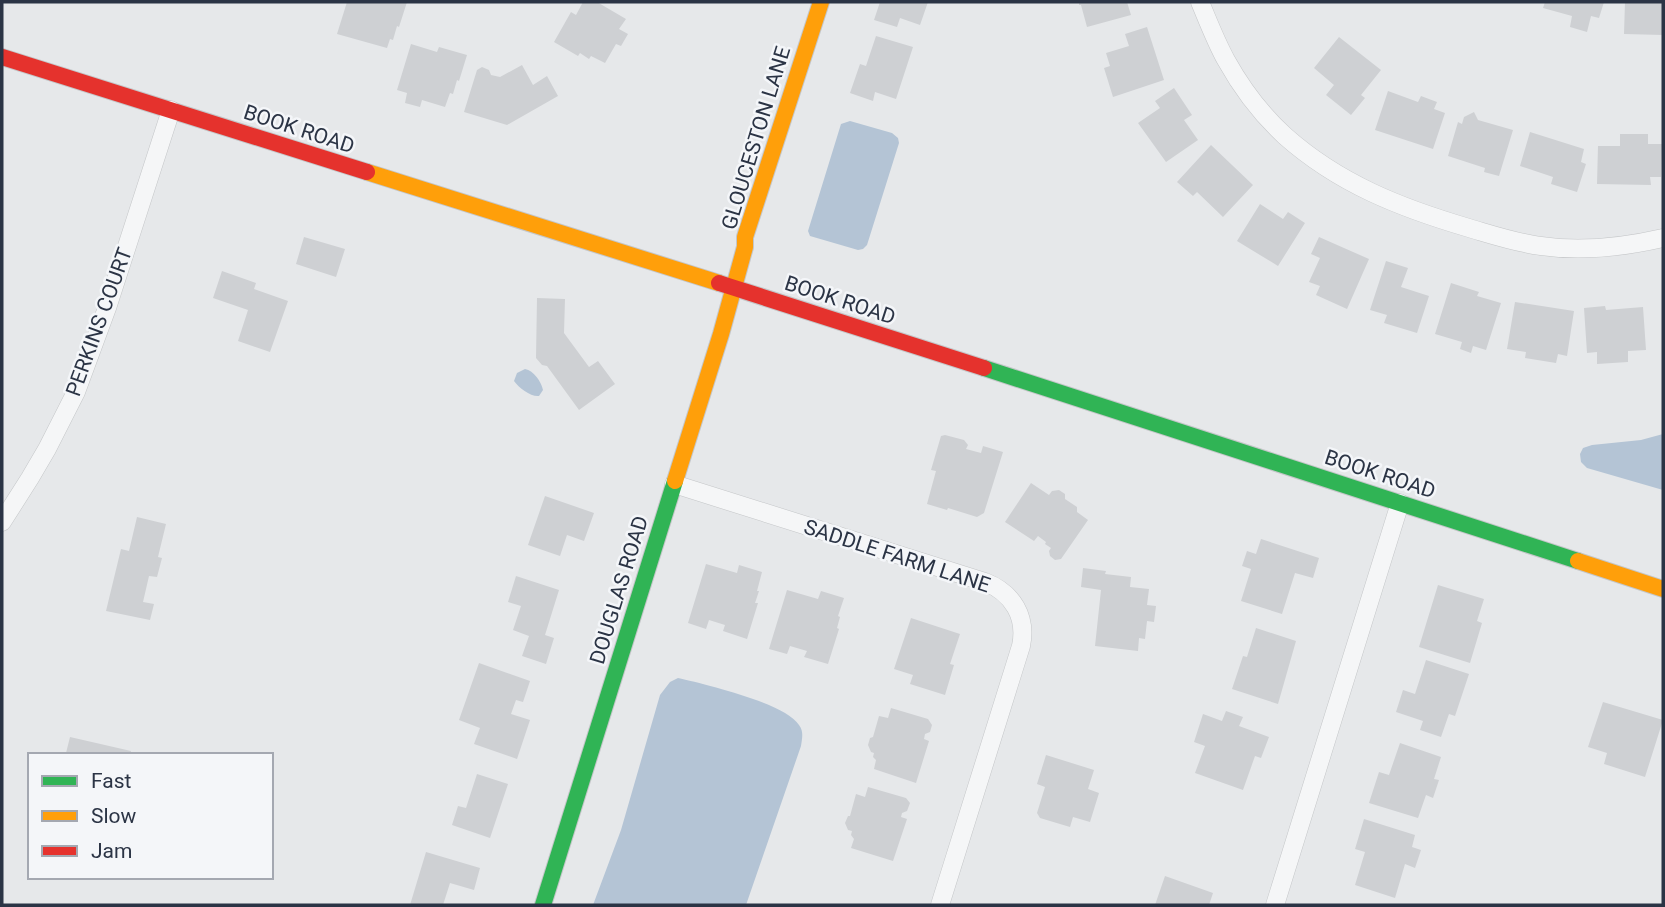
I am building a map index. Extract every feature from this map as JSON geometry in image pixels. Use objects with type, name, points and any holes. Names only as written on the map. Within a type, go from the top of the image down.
[{"type":"street","name":"GLOUCESTON LANE","points":[[734,288],[745,237],[821,2]]},
{"type":"street","points":[[1200,2],[1225,58],[1263,113],[1284,135],[1343,178],[1380,198],[1422,215],[1542,247],[1625,246],[1663,238]]},
{"type":"street","name":"BOOK ROAD","points":[[2,57],[734,288],[1663,589]]},
{"type":"street","name":"PERKINS COURT","points":[[2,522],[47,449],[76,392],[107,308],[171,110]]},
{"type":"street","name":"DOUGLAS ROAD","points":[[543,905],[734,288]]},
{"type":"street","name":"SADDLE FARM LANE","points":[[674,484],[996,586],[1018,610],[1023,621],[1021,646],[940,905]]},
{"type":"street","points":[[1275,905],[1400,503]]},
{"type":"water","points":[[850,121],[892,133],[899,143],[867,245],[858,250],[810,236],[808,231],[841,124]]},
{"type":"water","points":[[525,369],[534,374],[541,383],[543,390],[539,396],[525,392],[514,381],[517,373]]},
{"type":"water","points":[[1663,434],[1663,490],[1587,468],[1581,462],[1580,454],[1583,448],[1641,440]]},
{"type":"water","points":[[678,678],[724,690],[778,709],[791,717],[802,730],[801,746],[746,905],[593,905],[621,830],[660,695],[670,682]]},
{"type":"building","points":[[347,2],[407,2],[399,27],[397,26],[393,40],[390,39],[387,48],[337,34]]},
{"type":"building","points":[[583,2],[597,2],[626,19],[619,29],[628,34],[621,46],[616,44],[605,63],[591,56],[589,59],[580,53],[578,56],[554,42],[571,12],[576,15]]},
{"type":"building","points":[[880,2],[928,2],[920,25],[900,18],[897,27],[874,20]]},
{"type":"building","points":[[1079,2],[1127,2],[1131,15],[1087,27]]},
{"type":"building","points":[[1545,2],[1604,2],[1599,18],[1591,16],[1587,32],[1570,27],[1572,16],[1543,8]]},
{"type":"building","points":[[1625,2],[1663,2],[1663,35],[1624,34]]},
{"type":"building","points":[[1147,27],[1164,80],[1113,97],[1104,68],[1110,66],[1106,53],[1129,46],[1125,34]]},
{"type":"building","points":[[876,36],[913,47],[896,99],[875,92],[873,101],[850,93],[860,64],[866,66]]},
{"type":"building","points":[[1339,37],[1381,70],[1361,95],[1365,98],[1351,115],[1326,95],[1334,85],[1314,68]]},
{"type":"building","points":[[411,44],[437,52],[439,47],[467,55],[459,81],[457,80],[453,94],[450,93],[445,107],[422,100],[420,107],[405,103],[407,93],[397,90]]},
{"type":"building","points":[[522,65],[533,85],[547,76],[558,96],[507,125],[464,112],[477,70],[482,67],[489,70],[491,75],[500,77]]},
{"type":"building","points":[[1174,88],[1192,115],[1184,120],[1198,140],[1166,162],[1138,123],[1160,108],[1155,101]]},
{"type":"building","points":[[1388,91],[1418,102],[1421,96],[1437,102],[1434,109],[1445,113],[1433,149],[1375,130]]},
{"type":"building","points":[[1474,112],[1478,120],[1513,130],[1499,176],[1484,172],[1485,168],[1448,156],[1458,122],[1462,124],[1464,117]]},
{"type":"building","points":[[1530,132],[1584,149],[1581,162],[1586,164],[1577,192],[1551,184],[1553,177],[1520,166]]},
{"type":"building","points":[[1620,134],[1648,134],[1648,144],[1662,144],[1661,177],[1650,177],[1651,185],[1597,184],[1598,146],[1620,146]]},
{"type":"building","points":[[1211,145],[1253,185],[1223,217],[1197,192],[1193,196],[1177,182]]},
{"type":"building","points":[[1260,204],[1283,219],[1288,212],[1305,223],[1278,266],[1237,241]]},
{"type":"building","points":[[304,237],[345,249],[336,277],[296,264]]},
{"type":"building","points":[[1319,237],[1369,259],[1347,309],[1316,295],[1320,286],[1309,282],[1320,258],[1311,254]]},
{"type":"building","points":[[1386,261],[1408,268],[1401,287],[1429,296],[1417,333],[1384,323],[1387,315],[1370,310]]},
{"type":"building","points":[[222,271],[256,283],[254,289],[288,301],[270,352],[238,341],[248,310],[213,298]]},
{"type":"building","points":[[1451,283],[1479,292],[1477,296],[1501,303],[1486,350],[1473,346],[1471,353],[1460,349],[1462,342],[1435,334]]},
{"type":"building","points":[[537,298],[565,299],[564,333],[589,367],[598,361],[615,384],[579,410],[547,366],[542,365],[536,358]]},
{"type":"building","points":[[1515,302],[1574,311],[1567,356],[1558,354],[1556,363],[1525,358],[1526,352],[1507,349]]},
{"type":"building","points":[[1605,306],[1606,310],[1643,307],[1646,350],[1628,351],[1628,362],[1597,364],[1597,352],[1587,353],[1584,308]]},
{"type":"building","points":[[941,436],[964,440],[968,445],[966,449],[981,453],[983,446],[1003,452],[984,513],[977,517],[927,504],[936,471],[931,470]]},
{"type":"building","points":[[1031,483],[1049,495],[1052,491],[1059,490],[1065,494],[1065,499],[1077,507],[1077,512],[1088,520],[1061,559],[1055,560],[1050,556],[1051,548],[1038,536],[1034,541],[1005,522]]},
{"type":"building","points":[[545,496],[594,513],[584,541],[567,535],[560,556],[528,545]]},
{"type":"building","points":[[137,517],[166,524],[158,557],[162,558],[157,577],[149,576],[143,602],[154,604],[150,620],[106,611],[121,549],[129,551]]},
{"type":"building","points":[[1261,539],[1319,558],[1313,578],[1295,573],[1282,614],[1241,601],[1251,569],[1242,566],[1247,551],[1256,554]]},
{"type":"building","points":[[706,564],[737,573],[739,565],[762,572],[755,603],[758,603],[747,639],[723,631],[725,625],[709,620],[706,629],[688,623]]},
{"type":"building","points":[[1083,568],[1131,577],[1130,587],[1149,589],[1147,605],[1156,606],[1154,622],[1147,621],[1145,639],[1139,638],[1138,651],[1095,646],[1101,590],[1081,587]]},
{"type":"building","points":[[516,576],[559,590],[545,635],[554,638],[546,664],[522,656],[529,636],[513,630],[521,606],[508,602]]},
{"type":"building","points":[[1438,585],[1484,599],[1477,621],[1482,623],[1470,663],[1419,647]]},
{"type":"building","points":[[787,590],[818,599],[821,591],[844,598],[838,616],[839,629],[828,664],[804,657],[807,651],[790,646],[787,654],[769,649]]},
{"type":"building","points":[[911,618],[960,634],[950,664],[954,665],[945,695],[910,684],[913,675],[894,669]]},
{"type":"building","points":[[1256,628],[1296,641],[1278,704],[1232,689],[1243,656],[1247,657]]},
{"type":"building","points":[[1426,660],[1469,674],[1455,716],[1449,714],[1441,737],[1420,730],[1423,721],[1396,712],[1403,690],[1415,694]]},
{"type":"building","points":[[479,663],[530,681],[523,702],[516,700],[511,714],[530,720],[517,759],[474,744],[480,728],[459,720]]},
{"type":"building","points":[[1603,702],[1663,720],[1645,777],[1604,764],[1607,753],[1588,747]]},
{"type":"building","points":[[891,708],[928,719],[932,725],[930,732],[925,734],[924,739],[929,741],[916,783],[874,769],[876,760],[868,745],[879,716],[888,718]]},
{"type":"building","points":[[1226,711],[1243,717],[1239,726],[1269,737],[1261,758],[1255,756],[1243,790],[1195,773],[1205,746],[1194,742],[1203,714],[1222,721]]},
{"type":"building","points":[[70,737],[131,751],[130,753],[66,753]]},
{"type":"building","points":[[1400,743],[1441,757],[1434,779],[1439,780],[1433,798],[1426,795],[1418,818],[1369,803],[1379,772],[1389,775]]},
{"type":"building","points":[[1046,755],[1094,770],[1088,789],[1099,793],[1090,822],[1073,817],[1070,827],[1040,818],[1037,813],[1045,787],[1037,784]]},
{"type":"building","points":[[477,774],[508,784],[490,838],[452,825],[458,806],[466,808]]},
{"type":"building","points":[[868,787],[906,798],[910,803],[907,811],[902,813],[901,817],[907,819],[893,861],[851,848],[854,839],[852,831],[848,830],[845,823],[850,816],[856,794],[865,797]]},
{"type":"building","points":[[1364,819],[1415,835],[1412,847],[1421,850],[1415,868],[1405,864],[1395,898],[1355,885],[1365,852],[1355,849]]},
{"type":"building","points":[[426,852],[480,868],[474,890],[450,883],[443,905],[410,905]]},
{"type":"building","points":[[1165,876],[1213,893],[1209,905],[1155,905]]},
{"type":"traffic: fast","points":[[984,368],[1578,561]]},
{"type":"traffic: fast","points":[[543,905],[675,481]]},
{"type":"traffic: slow","points":[[675,481],[721,334],[745,247],[745,237],[821,2]]},
{"type":"traffic: slow","points":[[367,172],[719,283]]},
{"type":"traffic: slow","points":[[1578,561],[1663,589]]},
{"type":"traffic: jam","points":[[2,57],[367,172]]},
{"type":"traffic: jam","points":[[719,283],[984,368]]}]
